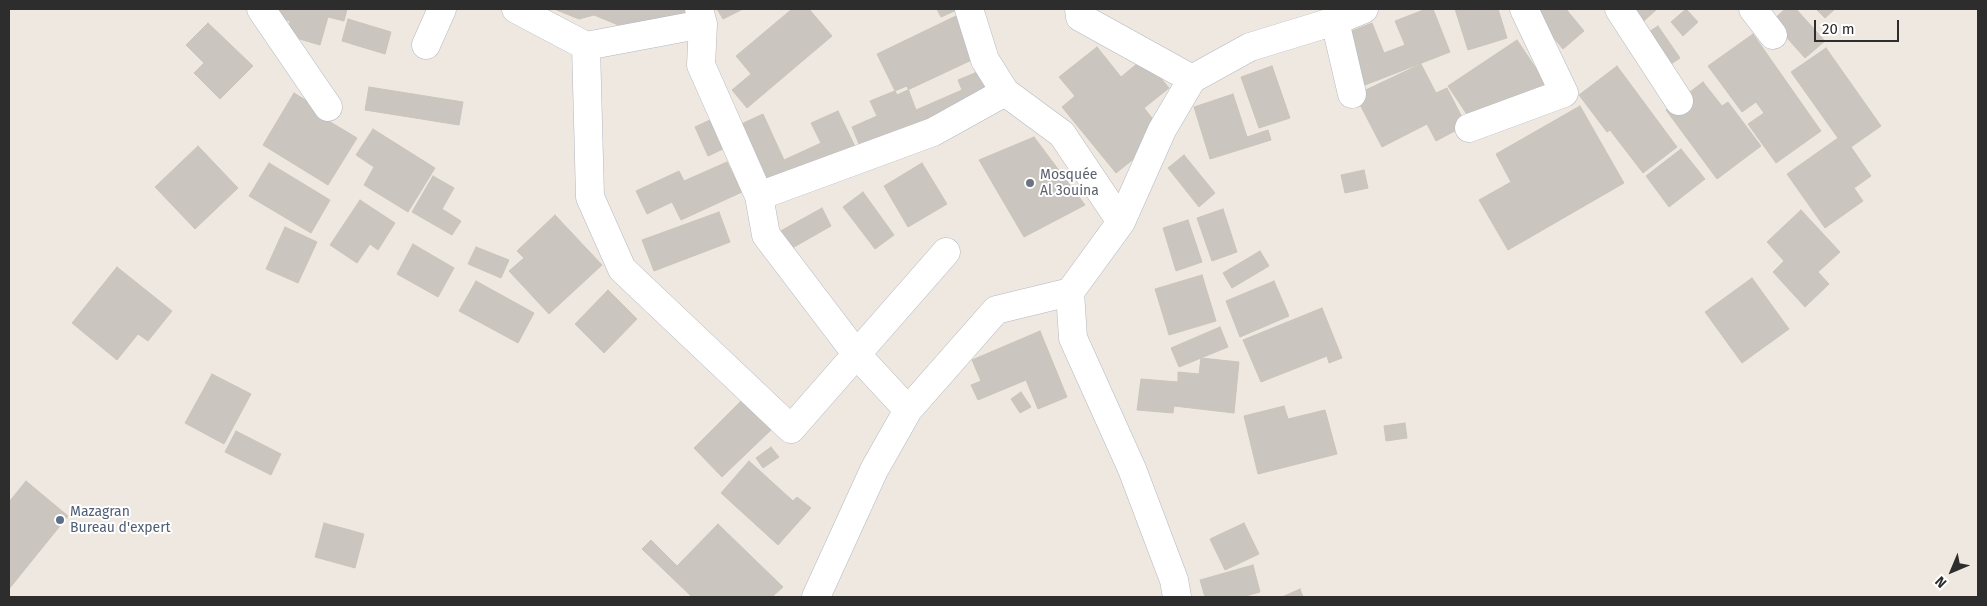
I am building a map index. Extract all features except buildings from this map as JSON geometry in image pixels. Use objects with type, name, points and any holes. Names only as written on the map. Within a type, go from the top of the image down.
[{"type":"street","points":[[261,9],[328,107]]},
{"type":"street","points":[[426,45],[442,9]]},
{"type":"street","points":[[516,9],[586,46],[701,16],[701,65],[759,196],[766,235],[858,356],[908,410]]},
{"type":"street","points":[[968,9],[985,60],[1005,92],[1062,134],[1121,222]]},
{"type":"street","points":[[1079,9],[1080,17],[1192,79]]},
{"type":"street","points":[[1177,597],[1174,580],[1132,469],[1072,338],[1070,292],[1121,222],[1162,130],[1192,79],[1250,47],[1335,21],[1364,9]]},
{"type":"street","points":[[1469,128],[1564,93],[1524,9]]},
{"type":"street","points":[[1620,9],[1679,101]]},
{"type":"street","points":[[1753,9],[1773,35]]},
{"type":"street","points":[[1335,21],[1352,94]]},
{"type":"street","points":[[586,46],[590,196],[622,269],[791,429],[858,356],[946,252]]},
{"type":"street","points":[[759,196],[933,132],[1005,92]]},
{"type":"street","points":[[816,597],[874,470],[908,410],[996,310],[1070,292]]},
{"type":"place","name":"Mosquée Al 3ouina","points":[[1030,183]]},
{"type":"place","name":"Mazagran Bureau d'expert","points":[[60,520]]}]
